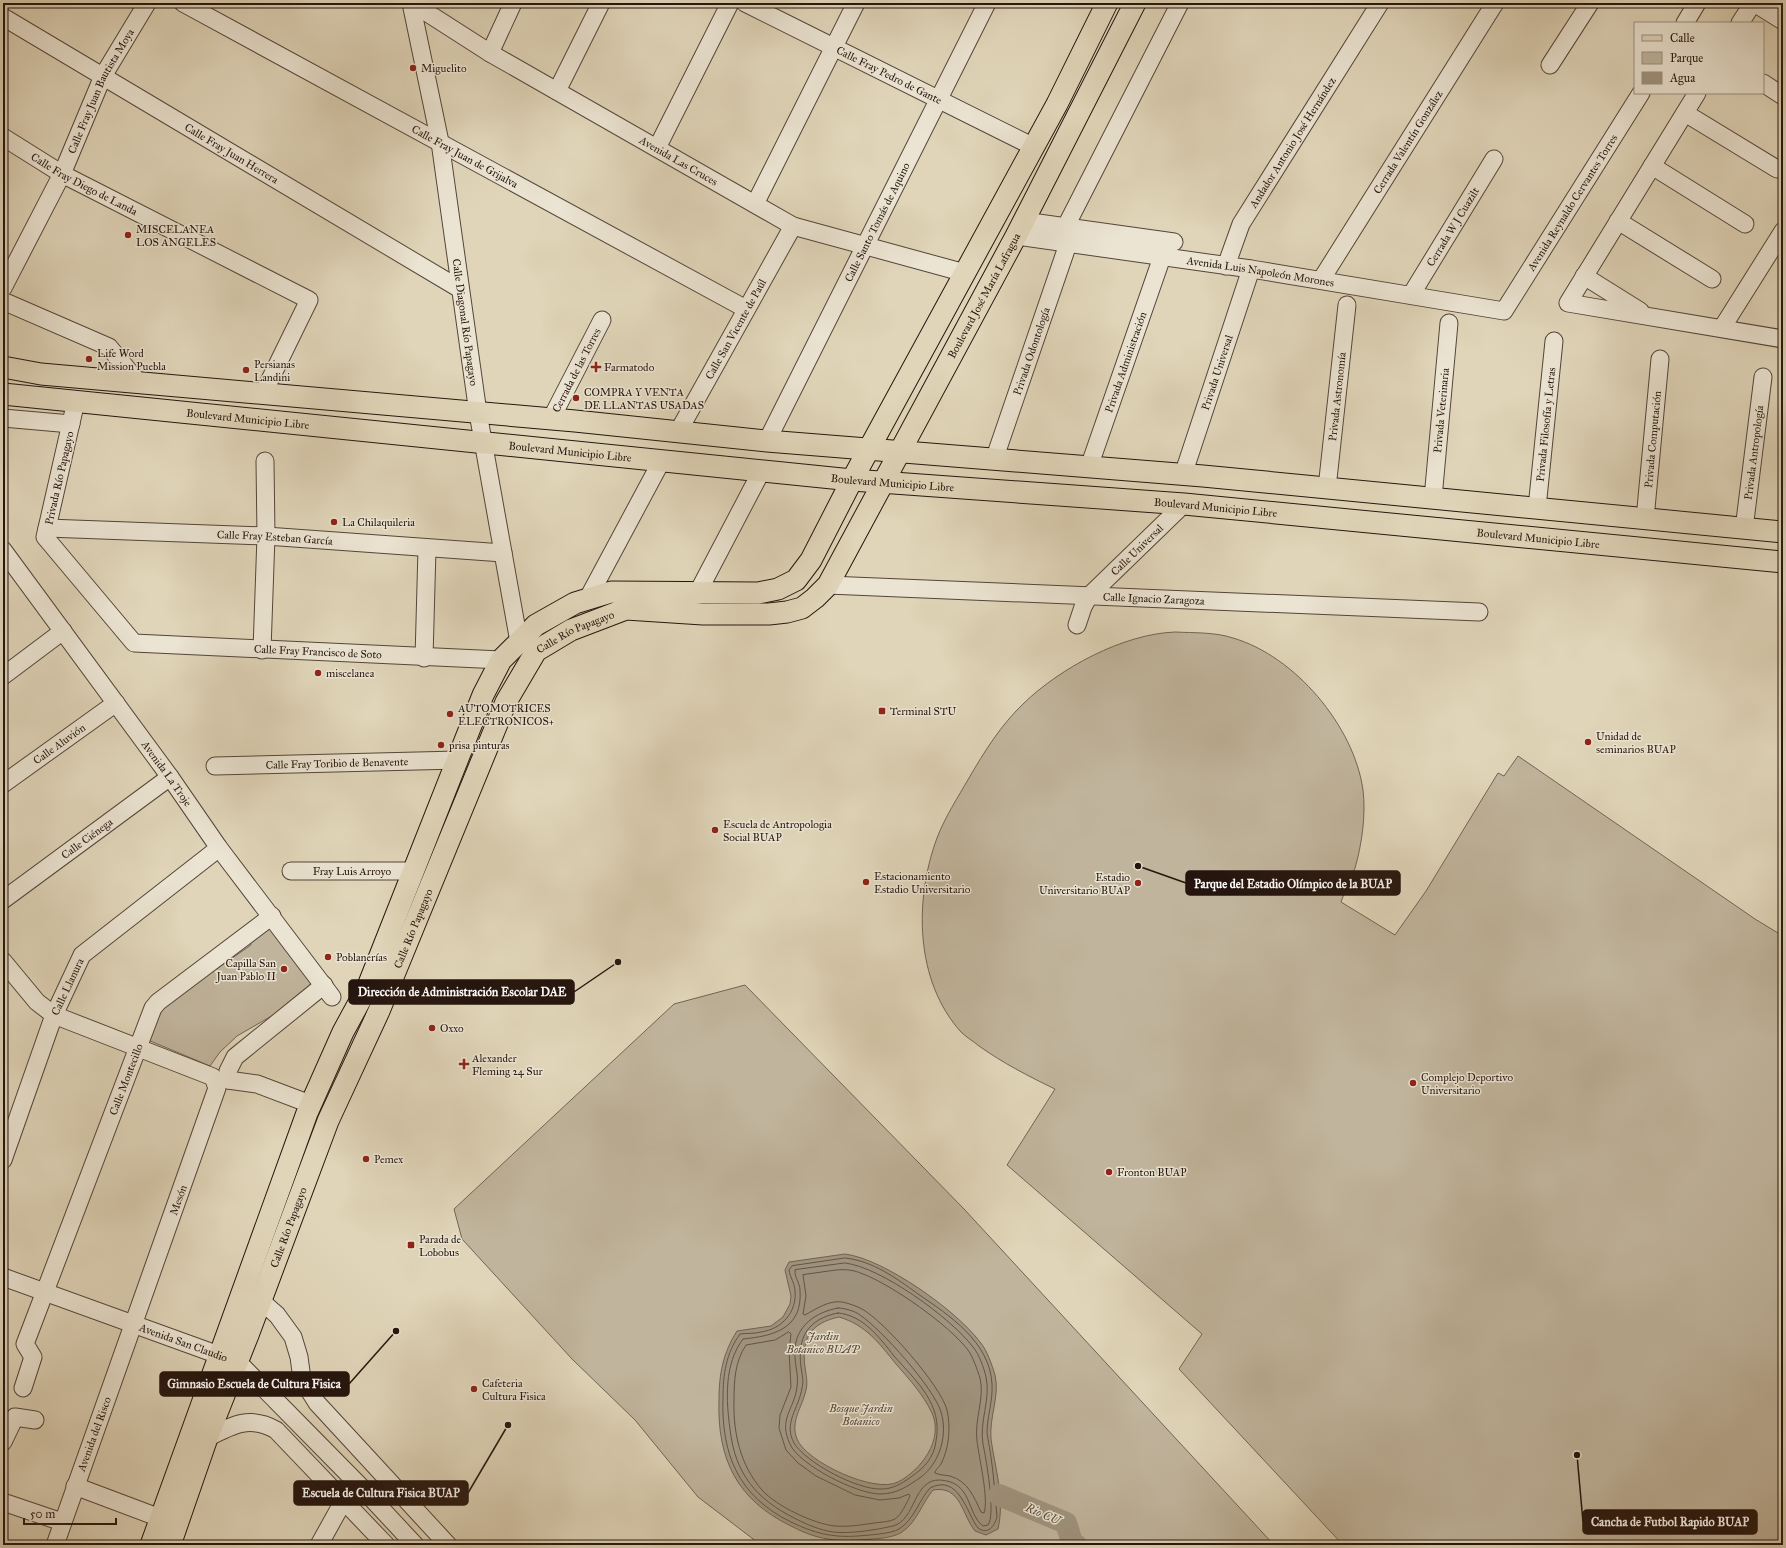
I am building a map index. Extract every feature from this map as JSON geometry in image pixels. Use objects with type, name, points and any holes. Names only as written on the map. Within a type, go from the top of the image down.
[{"type":"main road","points":[[852,480],[870,450],[1034,147],[1107,3]]},
{"type":"main road","name":"Boulevard José María Lafragua","points":[[828,585],[1020,229],[1135,3]]},
{"type":"main road","points":[[3,367],[41,374],[551,419],[767,441],[1327,488],[1783,532]]},
{"type":"main road","name":"Boulevard Municipio Libre","points":[[3,394],[852,480],[1184,504],[1783,562]]},
{"type":"main road","name":"Calle Río Papagayo","points":[[170,1545],[207,1438],[229,1358],[309,1108],[343,1032],[368,986],[483,695],[501,660],[536,625],[575,604],[611,592],[758,593],[778,589],[796,580],[811,560],[852,480]]},
{"type":"main road","name":"Calle Río Papagayo","points":[[151,1545],[160,1518],[229,1358],[261,1302],[328,1121],[379,1011],[506,702],[536,651],[571,630],[626,609],[703,614],[769,614],[787,612],[802,608],[828,585]]},
{"type":"street","name":"Calle Fray Juan Bautista Moya","points":[[3,288],[62,174],[103,76],[147,3]]},
{"type":"street","name":"Calle Fray Juan de Grijalva","points":[[183,3],[746,309]]},
{"type":"street","name":"Calle Diagonal Río Papagayo","points":[[412,3],[440,142],[478,413],[519,642]]},
{"type":"street","name":"Avenida Las Cruces","points":[[412,3],[490,53],[793,226],[866,245],[965,274]]},
{"type":"street","points":[[490,53],[514,3]]},
{"type":"street","points":[[557,91],[601,3]]},
{"type":"street","points":[[657,148],[730,3]]},
{"type":"street","name":"Calle Fray Pedro de Gante","points":[[745,3],[1034,147]]},
{"type":"street","points":[[755,204],[856,3]]},
{"type":"street","name":"Calle Santo Tomás de Aquino","points":[[767,441],[987,3]]},
{"type":"street","points":[[1066,226],[1180,3]]},
{"type":"street","name":"Andador Antonio José Hernández","points":[[1226,266],[1241,224],[1380,3]]},
{"type":"street","name":"Cerrada Valentín González","points":[[1321,280],[1496,3]]},
{"type":"street","points":[[1550,66],[1590,3]]},
{"type":"street","points":[[1686,22],[1697,3]]},
{"type":"street","points":[[1741,22],[1753,3],[1783,21]]},
{"type":"street","name":"Calle Fray Juan Herrera","points":[[3,17],[460,289]]},
{"type":"street","points":[[1764,85],[1783,96]]},
{"type":"street","name":"Avenida Reynaldo Cervantes Torres","points":[[1504,311],[1640,94]]},
{"type":"street","points":[[1696,94],[1568,302],[1783,339]]},
{"type":"street","points":[[1685,113],[1777,169]]},
{"type":"street","name":"Calle Fray Diego de Landa","points":[[3,137],[62,174],[309,300],[263,394]]},
{"type":"street","name":"Cerrada W J Cuazilt","points":[[1411,294],[1494,159]]},
{"type":"street","points":[[1652,166],[1745,224]]},
{"type":"street","points":[[1618,221],[1712,279]]},
{"type":"street","name":"Calle San Vicente de Paúl","points":[[678,432],[793,226]]},
{"type":"street","points":[[1020,229],[1066,226],[1174,242]]},
{"type":"street","name":"Avenida Luis Napoleón Morones","points":[[1020,229],[1068,244],[1251,269],[1411,294],[1504,311]]},
{"type":"street","points":[[1722,328],[1780,242]]},
{"type":"street","name":"Privada Odontología","points":[[994,460],[1068,244]]},
{"type":"street","name":"Privada Administración","points":[[1089,467],[1162,257]]},
{"type":"street","name":"Privada Universal","points":[[1183,475],[1251,269]]},
{"type":"street","points":[[1584,276],[1646,316]]},
{"type":"street","points":[[3,301],[109,347],[138,382]]},
{"type":"street","name":"Privada Astronomía","points":[[1327,488],[1347,305]]},
{"type":"street","name":"Cerrada de las Torres","points":[[551,419],[602,320]]},
{"type":"street","name":"Privada Veterinaria","points":[[1433,498],[1449,323]]},
{"type":"street","name":"Privada Filosofía y Letras","points":[[1538,508],[1554,341]]},
{"type":"street","name":"Privada Computación","points":[[1645,519],[1660,359]]},
{"type":"street","name":"Privada Antropología","points":[[1744,529],[1763,377]]},
{"type":"street","name":"Privada Río Papagayo","points":[[76,401],[45,537],[134,643]]},
{"type":"street","points":[[3,418],[71,424]]},
{"type":"street","points":[[587,600],[662,460]]},
{"type":"street","points":[[262,650],[266,536],[265,461]]},
{"type":"street","points":[[698,592],[762,470]]},
{"type":"street","name":"Calle Universal","points":[[1089,596],[1184,504]]},
{"type":"street","name":"Calle Fray Esteban García","points":[[47,528],[266,536],[503,554]]},
{"type":"street","points":[[424,658],[427,549]]},
{"type":"street","name":"Avenida La Troje","points":[[6,559],[63,631],[170,777],[219,848],[328,991]]},
{"type":"street","name":"Calle Ignacio Zaragoza","points":[[828,585],[1479,612]]},
{"type":"street","points":[[1077,624],[1089,596]]},
{"type":"street","points":[[3,676],[63,631]]},
{"type":"street","name":"Calle Fray Francisco de Soto","points":[[134,643],[424,658],[501,660]]},
{"type":"street","name":"Calle Aluvión","points":[[3,784],[116,703]]},
{"type":"street","name":"Calle Fray Toribio de Benavente","points":[[215,766],[458,760]]},
{"type":"street","name":"Calle Ciénega","points":[[3,900],[170,777]]},
{"type":"street","name":"Calle Llanura","points":[[3,1160],[54,1015],[79,959],[85,951],[219,848]]},
{"type":"street","name":"Fray Luis Arroyo","points":[[291,871],[413,871]]},
{"type":"street","name":"Calle Montecillo","points":[[23,1388],[32,1357],[25,1344],[153,1008],[158,1002],[272,916]]},
{"type":"street","points":[[3,961],[37,1002],[44,1009],[54,1015],[137,1048],[220,1078],[257,1084],[309,1108]]},
{"type":"street","name":"Mesón","points":[[133,1324],[216,1092],[216,1081],[228,1071],[235,1058],[328,991]]},
{"type":"street","name":"Avenida San Claudio","points":[[3,1277],[229,1358],[361,1487],[415,1545]]},
{"type":"street","points":[[261,1302],[277,1315],[293,1337],[297,1348],[302,1379],[309,1393],[448,1545]]},
{"type":"street","name":"Avenida del Risco","points":[[55,1545],[133,1324]]},
{"type":"street","points":[[3,1442],[15,1417],[35,1420]]},
{"type":"street","points":[[207,1438],[240,1424],[250,1422],[267,1424],[276,1430],[386,1545]]},
{"type":"street","points":[[75,1486],[160,1518]]},
{"type":"street","points":[[361,1487],[402,1496]]},
{"type":"street","points":[[319,1545],[344,1500]]},
{"type":"street","points":[[3,1502],[62,1522]]},
{"type":"green space","name":"Complejo Deportivo Universitario","points":[[1175,632],[1219,635],[1233,638],[1256,647],[1278,660],[1299,677],[1318,697],[1334,719],[1348,742],[1357,766],[1364,799],[1363,829],[1355,868],[1341,902],[1395,935],[1426,891],[1498,773],[1504,776],[1518,756],[1755,919],[1783,936],[1783,1545],[1343,1545],[1179,1369],[1202,1334],[1007,1165],[1055,1089],[1006,1064],[965,1036],[946,1012],[935,989],[927,965],[923,939],[922,913],[930,862],[937,838],[952,807],[993,739],[1015,712],[1038,691],[1055,678],[1093,655],[1135,639],[1155,634]]},
{"type":"green space","points":[[268,926],[320,983],[294,1003],[237,1036],[220,1052],[210,1066],[148,1040],[158,1015],[169,1002],[251,945],[250,940]]},
{"type":"green space","name":"Jardin Botanico BUAP","points":[[745,985],[964,1209],[1274,1545],[761,1545],[698,1497],[635,1420],[572,1359],[462,1239],[454,1209],[674,1004]]},
{"type":"water","points":[[845,1254],[879,1265],[899,1276],[937,1301],[969,1329],[980,1342],[989,1358],[996,1383],[991,1423],[991,1439],[1000,1495],[1000,1518],[998,1529],[986,1535],[975,1531],[960,1503],[950,1492],[933,1490],[916,1518],[907,1528],[898,1534],[875,1539],[832,1540],[807,1534],[772,1516],[757,1504],[744,1490],[734,1475],[727,1459],[722,1441],[719,1421],[721,1373],[728,1347],[737,1331],[771,1326],[783,1317],[790,1304],[791,1296],[785,1270],[789,1262]],"holes":[[[839,1317],[849,1320],[878,1342],[916,1387],[932,1413],[935,1423],[933,1444],[922,1462],[907,1477],[898,1482],[887,1485],[874,1484],[858,1480],[827,1466],[803,1448],[797,1439],[795,1432],[797,1414],[807,1387],[804,1357],[805,1348],[810,1333],[821,1323],[829,1320]]]},
{"type":"waterway","name":"Rio CU","points":[[999,1495],[1066,1523],[1072,1542],[1076,1545]]},
{"type":"place","name":"Miguelito","points":[[413,68]]},
{"type":"place","name":"MISCELANEA LOS ANGELES","points":[[128,235]]},
{"type":"place","name":"Life Word Mission Puebla","points":[[89,359]]},
{"type":"place","name":"Farmatodo","points":[[596,367]]},
{"type":"place","name":"Persianas Landini","points":[[246,370]]},
{"type":"place","name":"COMPRA Y VENTA DE LLANTAS USADAS","points":[[576,398]]},
{"type":"place","name":"La Chilaquileria","points":[[334,522]]},
{"type":"place","name":"miscelanea","points":[[318,673]]},
{"type":"place","name":"Terminal STU","points":[[882,711]]},
{"type":"place","name":"AUTOMOTRICES ELECTRONICOS+","points":[[450,714]]},
{"type":"place","name":"Unidad de seminarios BUAP","points":[[1588,742]]},
{"type":"place","name":"prisa pinturas","points":[[441,745]]},
{"type":"place","name":"Escuela de Antropologia Social BUAP","points":[[715,830]]},
{"type":"place","name":"Parque del Estadio Olímpico de la BUAP","points":[[1138,866]]},
{"type":"place","name":"Estacionamiento Estadio Universitario","points":[[866,882]]},
{"type":"place","name":"Estadio Universitario BUAP","points":[[1138,883]]},
{"type":"place","name":"Poblanerías","points":[[328,957]]},
{"type":"place","name":"Dirección de Administración Escolar DAE","points":[[618,962]]},
{"type":"place","name":"Capilla San Juan Pablo II","points":[[284,969]]},
{"type":"place","name":"Oxxo","points":[[432,1028]]},
{"type":"place","name":"Alexander Fleming 24 Sur","points":[[464,1064]]},
{"type":"place","name":"Complejo Deportivo Universitario","points":[[1413,1083]]},
{"type":"place","name":"Pemex","points":[[366,1159]]},
{"type":"place","name":"Fronton BUAP","points":[[1109,1172]]},
{"type":"place","name":"Parada de Lobobus","points":[[411,1245]]},
{"type":"place","name":"Gimnasio Escuela de Cultura Fisica","points":[[396,1331]]},
{"type":"place","name":"Cafeteria Cultura Fisica","points":[[474,1389]]},
{"type":"place","name":"Escuela de Cultura Fisica BUAP","points":[[508,1425]]},
{"type":"place","name":"Cancha de Futbol Rapido BUAP","points":[[1577,1455]]},
{"type":"park label","name":"Bosque Jardin Botanico","points":[[861,1414]]}]
